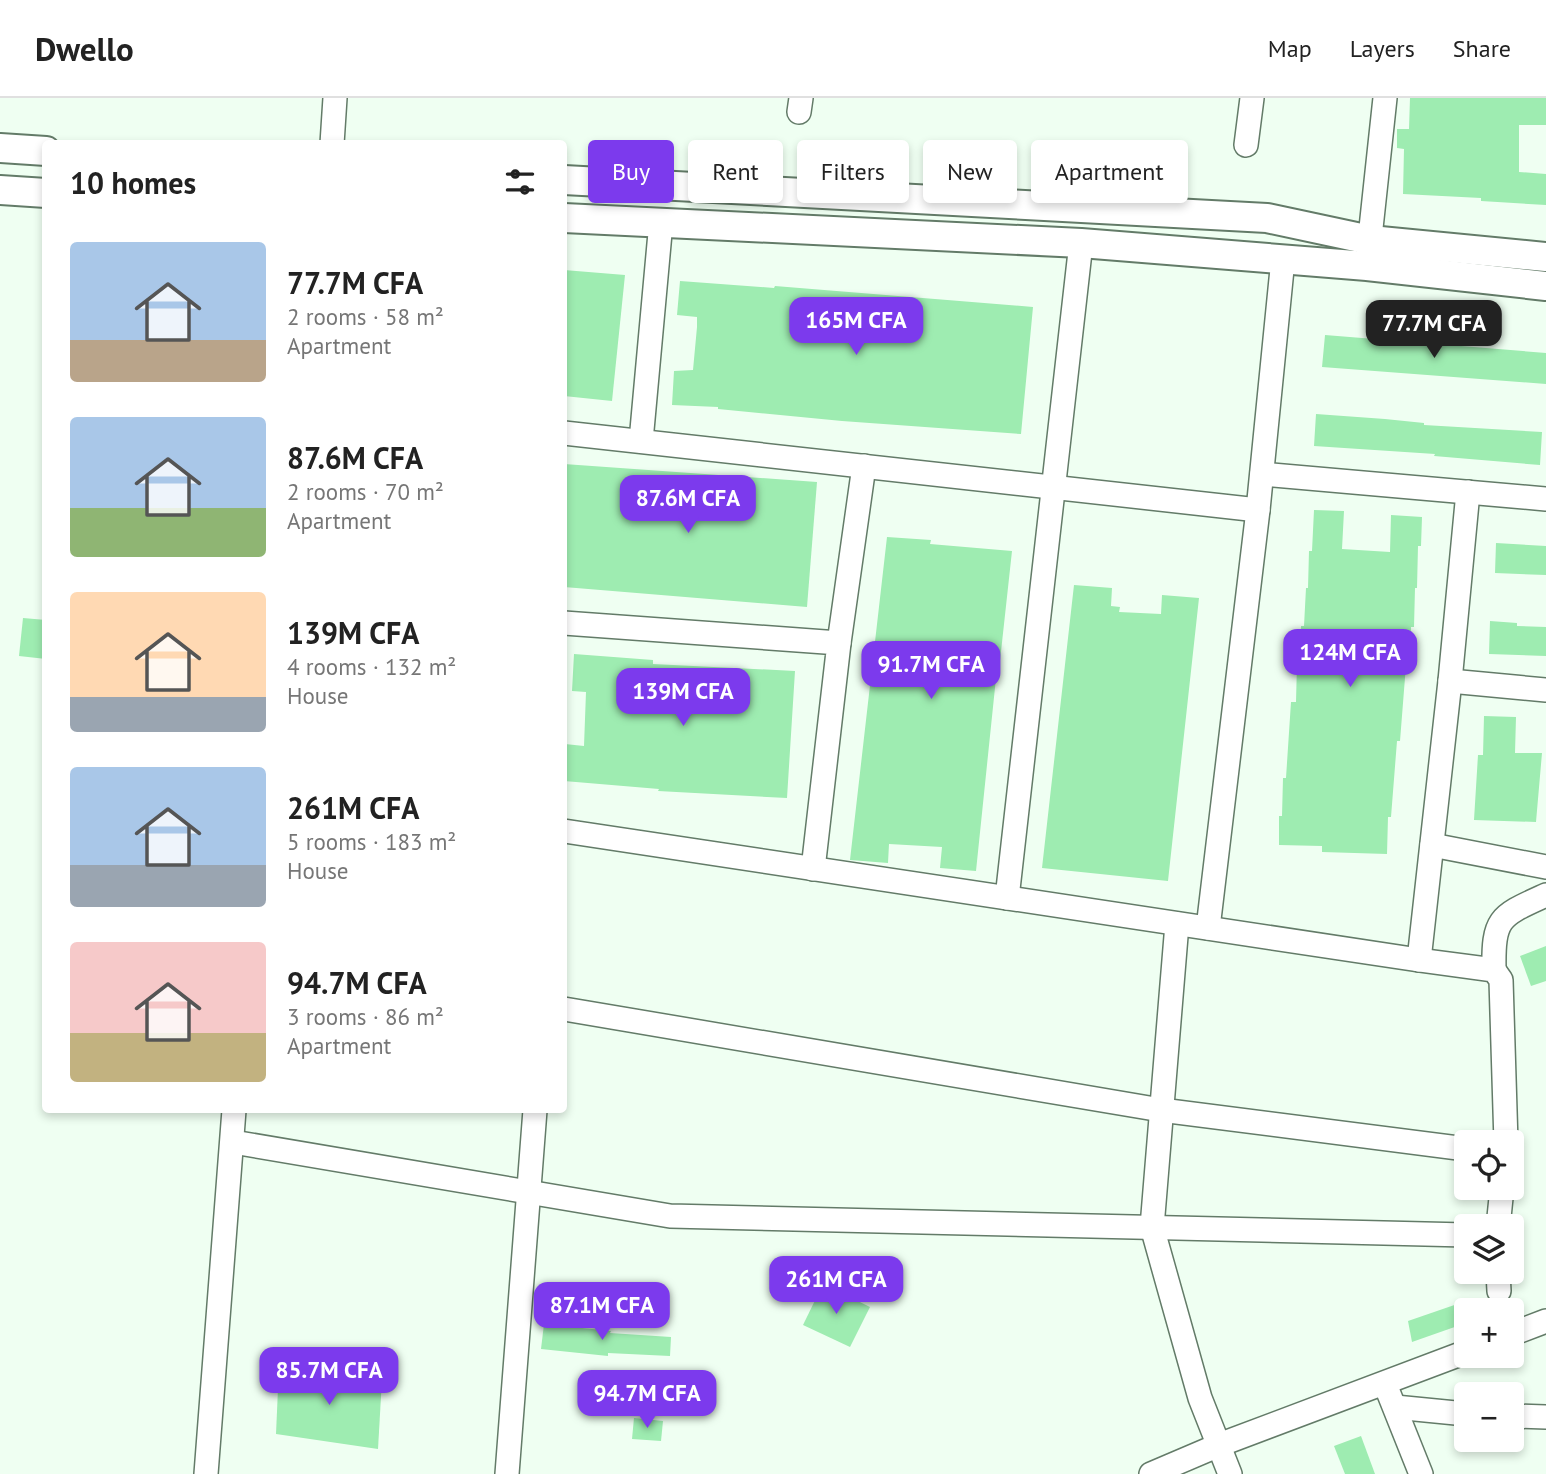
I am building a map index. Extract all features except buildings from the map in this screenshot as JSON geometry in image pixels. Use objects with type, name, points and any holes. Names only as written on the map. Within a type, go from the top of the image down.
[{"type":"street","points":[[332,140],[335,98]]},
{"type":"street","points":[[1246,145],[1252,98]]},
{"type":"street","points":[[1368,253],[1385,98]]},
{"type":"street","points":[[0,148],[42,151]]},
{"type":"street","points":[[567,180],[1267,218],[1368,253],[1546,286]]},
{"type":"street","points":[[0,190],[42,193]]},
{"type":"street","points":[[567,218],[1081,243],[1283,259],[1368,253],[1546,257]]},
{"type":"street","points":[[641,441],[661,222]]},
{"type":"street","points":[[1007,898],[1081,243]]},
{"type":"street","points":[[1208,929],[1258,510],[1283,259]]},
{"type":"street","points":[[567,433],[1258,510]]},
{"type":"street","points":[[813,869],[839,643],[864,466]]},
{"type":"street","points":[[1262,474],[1546,499]]},
{"type":"street","points":[[1419,960],[1468,492]]},
{"type":"street","points":[[567,623],[839,643]]},
{"type":"street","points":[[1450,681],[1546,690]]},
{"type":"street","points":[[567,831],[1494,970]]},
{"type":"street","points":[[1432,845],[1546,867]]},
{"type":"street","points":[[1506,1130],[1501,980],[1494,970],[1493,940],[1501,921],[1514,910],[1546,895]]},
{"type":"street","points":[[1177,924],[1152,1227],[1200,1398],[1230,1474]]},
{"type":"street","points":[[567,1010],[1161,1110],[1454,1147]]},
{"type":"street","points":[[206,1474],[234,1113]]},
{"type":"street","points":[[507,1474],[535,1113]]},
{"type":"street","points":[[233,1142],[670,1216],[1454,1235]]},
{"type":"street","points":[[1524,1329],[1546,1321]]},
{"type":"street","points":[[1150,1474],[1219,1445],[1454,1357]]},
{"type":"street","points":[[1385,1384],[1421,1474]]},
{"type":"street","points":[[1395,1407],[1454,1413]]},
{"type":"street","points":[[1524,1416],[1546,1417]]}]
